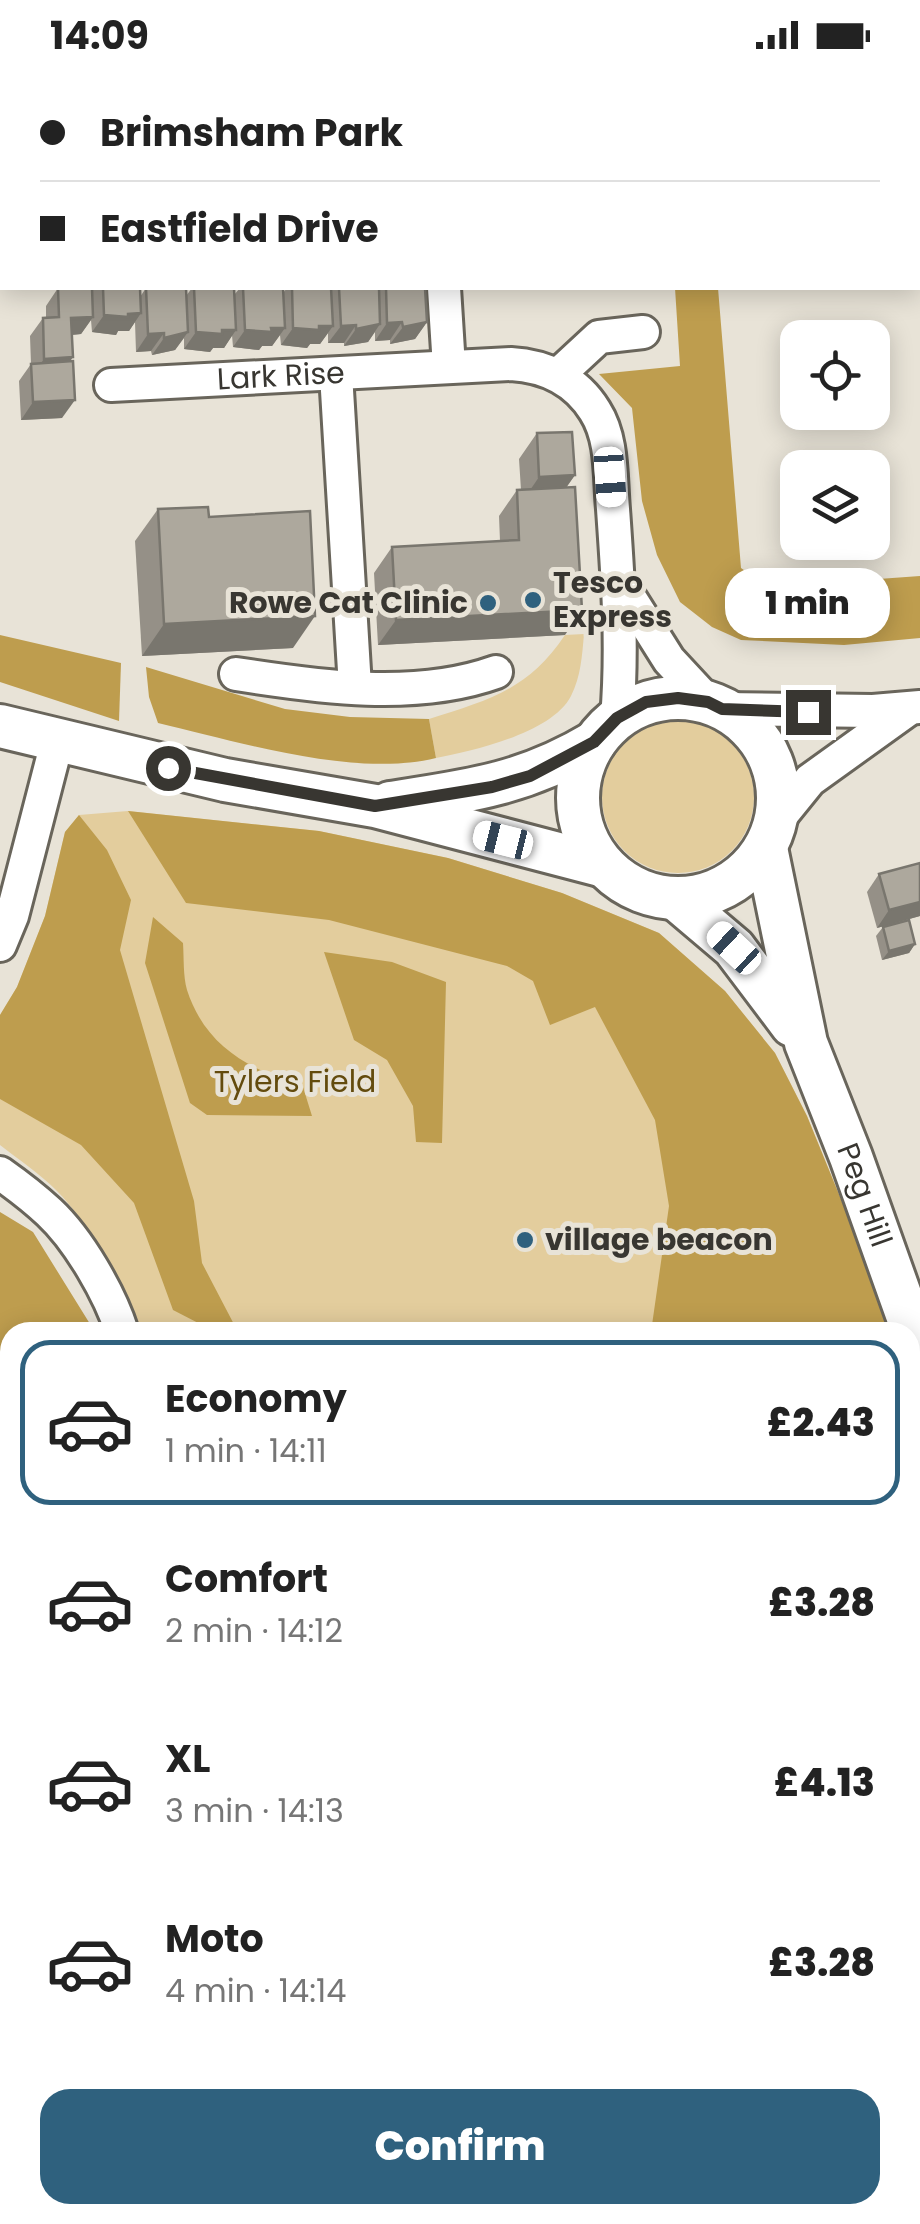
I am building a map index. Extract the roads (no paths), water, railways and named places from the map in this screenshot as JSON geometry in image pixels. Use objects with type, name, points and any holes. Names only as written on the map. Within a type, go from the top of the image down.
[{"type":"main road","points":[[375,806],[492,787],[562,762],[646,702],[678,698],[715,706],[736,716],[758,738],[773,765],[779,793],[771,835],[806,1044]]},
{"type":"main road","points":[[0,726],[225,780],[375,806],[604,866]]},
{"type":"main road","points":[[606,730],[581,773],[578,806],[586,838],[604,866],[630,887],[661,898],[694,898],[726,888],[748,870],[771,835]]},
{"type":"main road","points":[[674,898],[734,948],[806,1044]]},
{"type":"main road","name":"Peg Hill","points":[[806,1044],[910,1322]]},
{"type":"street","points":[[444,290],[450,366]]},
{"type":"street","points":[[606,730],[622,638],[609,452],[604,427],[594,409],[558,376],[599,337],[643,332]]},
{"type":"street","name":"Lark Rise","points":[[111,385],[450,366],[536,366],[558,376]]},
{"type":"street","points":[[336,374],[354,687]]},
{"type":"street","points":[[620,583],[668,660],[715,706],[915,708]]},
{"type":"street","points":[[236,674],[288,682],[416,688],[464,684],[496,672]]},
{"type":"street","points":[[771,835],[810,780],[915,708]]},
{"type":"street","points":[[0,944],[12,916],[57,742]]},
{"type":"street","points":[[0,1173],[50,1212],[67,1231],[114,1307],[119,1322]]},
{"type":"place","name":"Tesco Express","points":[[533,600]]},
{"type":"place","name":"Rowe Cat Clinic","points":[[488,603]]},
{"type":"place","name":"village beacon","points":[[525,1240]]},
{"type":"park label","name":"Tylers Field","points":[[295,1082]]}]
